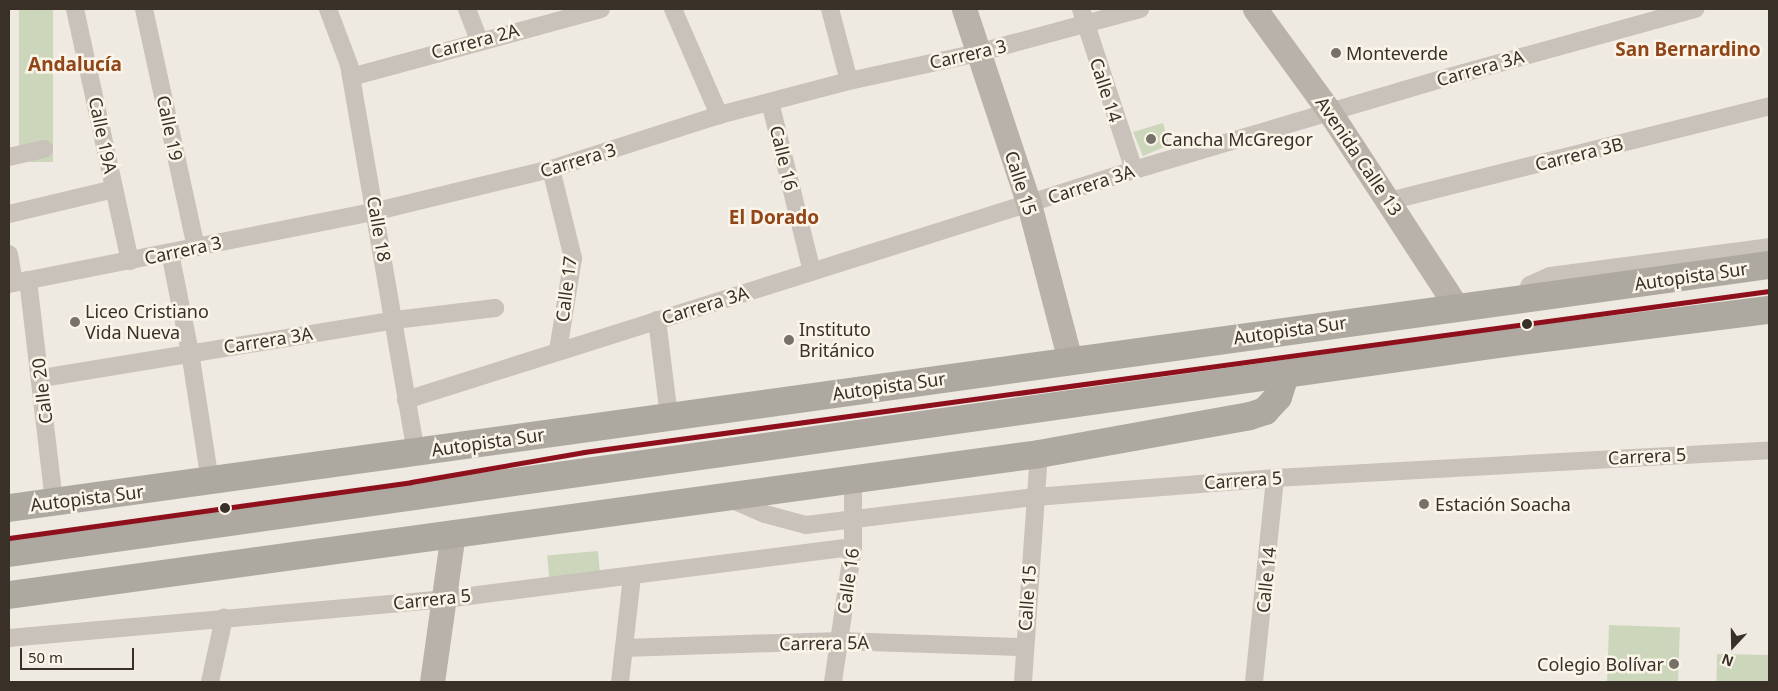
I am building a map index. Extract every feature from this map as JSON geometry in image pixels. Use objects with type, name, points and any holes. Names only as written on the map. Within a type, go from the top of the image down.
[{"type":"highway","name":"Autopista Sur","points":[[9,508],[1769,265]]},
{"type":"highway","points":[[9,553],[1285,375],[1769,310]]},
{"type":"highway","points":[[9,595],[198,571],[453,532],[1039,454],[1250,416],[1266,411],[1278,397],[1285,375]]},
{"type":"street","name":"Calle 19A","points":[[76,9],[130,261]]},
{"type":"street","name":"Calle 19","points":[[144,9],[196,247]]},
{"type":"street","name":"Calle 18","points":[[328,9],[351,77],[395,320],[406,400],[416,452]]},
{"type":"street","points":[[467,9],[479,40]]},
{"type":"street","name":"Carrera 2A","points":[[351,77],[565,13],[601,9]]},
{"type":"street","points":[[673,9],[719,114]]},
{"type":"street","points":[[830,9],[849,81]]},
{"type":"street","name":"Calle 15","points":[[964,9],[977,53],[1029,204],[1070,360]]},
{"type":"street","name":"Carrera 3","points":[[17,282],[376,211],[552,169],[719,114],[849,81],[977,53],[1083,17],[1140,9]]},
{"type":"street","name":"Avenida Calle 13","points":[[1256,9],[1329,111],[1457,307]]},
{"type":"street","name":"Carrera 3A","points":[[406,400],[1134,170],[1329,111],[1695,9]]},
{"type":"street","name":"Calle 14","points":[[1083,17],[1134,170]]},
{"type":"street","name":"Calle 16","points":[[770,102],[812,272]]},
{"type":"street","name":"Carrera 3B","points":[[1389,201],[1769,106]]},
{"type":"street","points":[[9,157],[44,148]]},
{"type":"street","name":"Calle 17","points":[[552,169],[573,258],[558,351]]},
{"type":"street","points":[[9,214],[114,189]]},
{"type":"street","points":[[1524,298],[1530,285],[1550,276],[1769,247]]},
{"type":"street","points":[[170,253],[190,352],[210,481]]},
{"type":"street","name":"Calle 20","points":[[9,254],[42,378],[54,502]]},
{"type":"street","name":"Carrera 3A","points":[[42,378],[190,352],[395,320],[495,308]]},
{"type":"street","points":[[657,320],[669,416]]},
{"type":"street","name":"Carrera 5","points":[[723,496],[765,514],[806,524],[1035,497],[1276,478],[1769,450]]},
{"type":"street","name":"Calle 15","points":[[1023,682],[1039,454]]},
{"type":"street","name":"Calle 14","points":[[1254,682],[1276,478]]},
{"type":"street","name":"Calle 16","points":[[833,682],[854,547],[853,479]]},
{"type":"street","points":[[432,682],[446,599],[453,532]]},
{"type":"street","name":"Carrera 5","points":[[9,638],[446,599],[632,577],[854,547]]},
{"type":"street","points":[[620,682],[632,577]]},
{"type":"street","points":[[210,682],[224,618]]},
{"type":"street","name":"Carrera 5A","points":[[624,648],[839,641],[1024,647]]},
{"type":"green space","points":[[19,9],[53,9],[53,162],[19,162]]},
{"type":"green space","name":"Cancha McGregor","points":[[1163,123],[1169,145],[1143,156],[1133,132]]},
{"type":"green space","points":[[598,551],[600,574],[549,578],[547,555]]},
{"type":"green space","points":[[1609,625],[1680,627],[1678,682],[1607,682]]},
{"type":"green space","points":[[1717,654],[1769,655],[1769,682],[1717,682]]},
{"type":"transit line","points":[[9,538],[411,482],[584,452],[1769,291]]},
{"type":"place","name":"Monteverde","points":[[1336,53]]},
{"type":"place","name":"Cancha McGregor","points":[[1151,139]]},
{"type":"place","name":"Liceo Cristiano Vida Nueva","points":[[75,322]]},
{"type":"place","name":"Instituto Británico","points":[[789,340]]},
{"type":"place","name":"Estación Soacha","points":[[1424,504]]},
{"type":"place","name":"Colegio Bolívar","points":[[1674,664]]},
{"type":"district","name":"San Bernardino","points":[[1688,50]]},
{"type":"district","name":"Andalucía","points":[[75,65]]},
{"type":"district","name":"El Dorado","points":[[774,218]]}]
